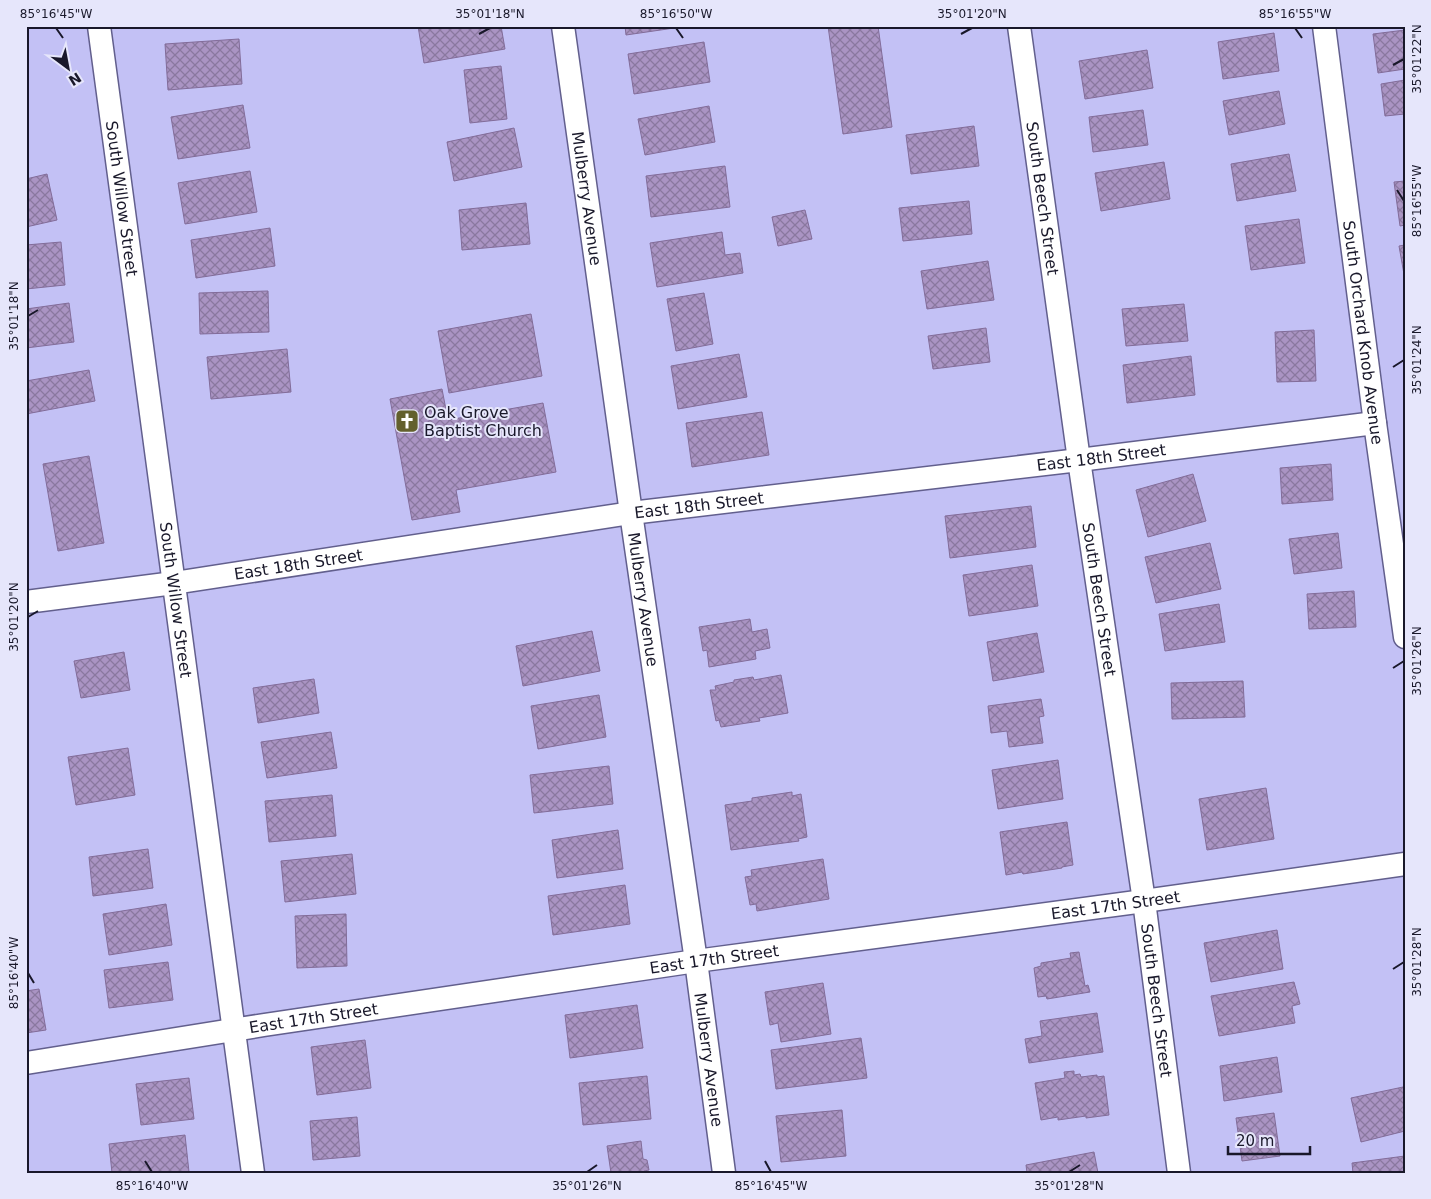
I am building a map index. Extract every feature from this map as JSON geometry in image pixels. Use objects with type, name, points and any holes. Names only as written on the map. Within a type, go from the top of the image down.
[{"type":"street","points":[[99,27],[104,26]]},
{"type":"street","name":"Mulberry Avenue","points":[[563,26],[696,961],[724,1173]]},
{"type":"street","name":"South Beech Street","points":[[1019,26],[1079,460],[1144,901],[1179,1173]]},
{"type":"street","name":"South Orchard Knob Avenue","points":[[1324,26],[1375,423],[1405,637]]},
{"type":"street","name":"South Willow Street","points":[[99,27],[253,1173]]},
{"type":"street","name":"East 18th Street","points":[[26,602],[174,583],[631,514],[1375,423]]},
{"type":"street","name":"East 17th Street","points":[[26,1063],[696,961],[1405,864]]},
{"type":"building","points":[[418,26],[501,26],[505,49],[424,63]]},
{"type":"building","points":[[625,26],[688,26],[626,35]]},
{"type":"building","points":[[828,26],[878,26],[892,127],[843,134]]},
{"type":"building","points":[[1405,30],[1405,69],[1378,73],[1373,34]]},
{"type":"building","points":[[1274,33],[1279,71],[1223,79],[1218,42]]},
{"type":"building","points":[[239,39],[242,84],[168,90],[165,44]]},
{"type":"building","points":[[704,42],[710,82],[634,94],[628,54]]},
{"type":"building","points":[[1147,50],[1153,88],[1085,99],[1079,61]]},
{"type":"building","points":[[501,66],[507,119],[470,123],[464,70]]},
{"type":"building","points":[[1405,80],[1405,114],[1385,116],[1381,84]]},
{"type":"building","points":[[1279,91],[1285,124],[1229,135],[1223,101]]},
{"type":"building","points":[[243,105],[250,148],[178,159],[171,117]]},
{"type":"building","points":[[709,106],[715,142],[645,155],[638,119]]},
{"type":"building","points":[[1143,110],[1148,145],[1093,152],[1089,117]]},
{"type":"building","points":[[974,126],[979,166],[911,174],[906,135]]},
{"type":"building","points":[[514,128],[522,167],[454,181],[447,142]]},
{"type":"building","points":[[1289,154],[1296,191],[1237,201],[1231,164]]},
{"type":"building","points":[[1164,162],[1170,199],[1101,211],[1095,173]]},
{"type":"building","points":[[725,166],[730,207],[651,217],[646,176]]},
{"type":"building","points":[[250,171],[257,212],[185,224],[178,183]]},
{"type":"building","points":[[47,174],[57,220],[26,227],[26,179]]},
{"type":"building","points":[[1405,181],[1405,225],[1400,226],[1394,182]]},
{"type":"building","points":[[969,201],[972,234],[903,241],[899,208]]},
{"type":"building","points":[[526,203],[530,244],[462,250],[459,210]]},
{"type":"building","points":[[805,210],[812,239],[778,246],[772,217]]},
{"type":"building","points":[[1299,219],[1305,263],[1251,270],[1245,226]]},
{"type":"building","points":[[270,228],[275,266],[196,278],[191,240]]},
{"type":"building","points":[[722,232],[725,255],[740,253],[743,273],[657,287],[650,243]]},
{"type":"building","points":[[61,242],[65,285],[26,289],[26,245]]},
{"type":"building","points":[[1405,245],[1405,280],[1399,246]]},
{"type":"building","points":[[988,261],[994,300],[927,309],[921,271]]},
{"type":"building","points":[[268,291],[269,332],[200,334],[199,293]]},
{"type":"building","points":[[704,293],[713,344],[676,351],[667,299]]},
{"type":"building","points":[[69,303],[74,342],[26,348],[26,309]]},
{"type":"building","points":[[1184,304],[1188,341],[1126,346],[1122,309]]},
{"type":"building","points":[[531,314],[542,376],[449,393],[438,331]]},
{"type":"building","points":[[986,328],[990,362],[933,369],[928,336]]},
{"type":"building","points":[[1314,330],[1316,381],[1277,382],[1275,332]]},
{"type":"building","points":[[287,349],[291,392],[211,399],[207,357]]},
{"type":"building","points":[[739,354],[747,397],[678,409],[671,366]]},
{"type":"building","points":[[1191,356],[1195,395],[1127,403],[1123,365]]},
{"type":"building","points":[[89,370],[95,401],[26,414],[26,381]]},
{"type":"building","points":[[442,389],[448,420],[543,403],[556,472],[456,490],[460,512],[412,520],[390,399]]},
{"type":"building","points":[[762,412],[769,455],[692,467],[686,423]]},
{"type":"building","points":[[89,456],[104,543],[58,551],[43,464]]},
{"type":"building","points":[[1331,464],[1333,500],[1282,504],[1280,468]]},
{"type":"building","points":[[1193,474],[1206,521],[1148,537],[1136,490]]},
{"type":"building","points":[[1031,506],[1036,547],[950,558],[945,516]]},
{"type":"building","points":[[1338,533],[1342,568],[1294,574],[1289,539]]},
{"type":"building","points":[[1210,543],[1221,589],[1156,603],[1145,557]]},
{"type":"building","points":[[1032,565],[1038,606],[969,616],[963,575]]},
{"type":"building","points":[[1354,591],[1356,627],[1309,629],[1307,594]]},
{"type":"building","points":[[1219,604],[1225,642],[1165,651],[1159,614]]},
{"type":"building","points":[[750,619],[752,632],[767,629],[770,648],[755,651],[756,659],[709,667],[707,650],[703,651],[699,627]]},
{"type":"building","points":[[592,631],[600,671],[523,686],[516,646]]},
{"type":"building","points":[[1037,633],[1044,672],[993,681],[987,642]]},
{"type":"building","points":[[124,652],[130,690],[81,698],[74,661]]},
{"type":"building","points":[[781,675],[788,713],[759,718],[760,721],[721,727],[719,720],[716,721],[710,690],[716,690],[715,686],[734,682],[734,680],[753,677],[754,680]]},
{"type":"building","points":[[314,679],[319,713],[258,723],[253,688]]},
{"type":"building","points":[[1243,681],[1245,717],[1172,719],[1171,683]]},
{"type":"building","points":[[599,695],[606,737],[538,749],[531,706]]},
{"type":"building","points":[[1041,699],[1044,716],[1039,717],[1043,743],[1009,747],[1007,731],[991,733],[988,706]]},
{"type":"building","points":[[331,732],[337,768],[267,778],[261,742]]},
{"type":"building","points":[[128,748],[135,795],[76,805],[68,757]]},
{"type":"building","points":[[1058,760],[1063,799],[998,809],[992,770]]},
{"type":"building","points":[[609,766],[613,804],[534,813],[530,775]]},
{"type":"building","points":[[1266,788],[1274,839],[1207,850],[1199,799]]},
{"type":"building","points":[[792,792],[792,796],[801,794],[807,837],[798,839],[799,841],[731,850],[725,805],[752,801],[752,798]]},
{"type":"building","points":[[332,795],[336,836],[269,842],[265,801]]},
{"type":"building","points":[[1067,822],[1073,865],[1023,874],[1022,872],[1006,875],[1000,832]]},
{"type":"building","points":[[618,830],[623,869],[557,878],[552,840]]},
{"type":"building","points":[[148,849],[153,888],[93,896],[89,857]]},
{"type":"building","points":[[352,854],[356,894],[285,902],[281,861]]},
{"type":"building","points":[[823,859],[829,899],[757,911],[756,904],[750,905],[745,877],[752,876],[751,870]]},
{"type":"building","points":[[625,885],[630,924],[553,935],[548,896]]},
{"type":"building","points":[[166,904],[172,945],[109,955],[103,914]]},
{"type":"building","points":[[346,914],[347,966],[297,968],[295,916]]},
{"type":"building","points":[[1277,930],[1283,969],[1211,982],[1204,943]]},
{"type":"building","points":[[1079,952],[1085,986],[1088,985],[1090,992],[1047,999],[1046,996],[1038,997],[1034,968],[1041,966],[1041,963],[1071,958],[1070,953]]},
{"type":"building","points":[[168,962],[173,1000],[109,1008],[104,970]]},
{"type":"building","points":[[1294,982],[1300,1004],[1292,1006],[1295,1023],[1219,1036],[1211,996]]},
{"type":"building","points":[[823,983],[831,1034],[781,1042],[778,1023],[770,1025],[765,992]]},
{"type":"building","points":[[39,989],[46,1030],[26,1033],[26,991]]},
{"type":"building","points":[[637,1005],[643,1048],[570,1058],[565,1015]]},
{"type":"building","points":[[1097,1013],[1103,1052],[1029,1063],[1025,1039],[1042,1036],[1040,1021]]},
{"type":"building","points":[[861,1038],[867,1078],[776,1089],[771,1050]]},
{"type":"building","points":[[365,1040],[371,1088],[317,1095],[311,1047]]},
{"type":"building","points":[[1277,1057],[1282,1092],[1224,1101],[1220,1066]]},
{"type":"building","points":[[1074,1071],[1074,1075],[1080,1074],[1081,1077],[1104,1076],[1109,1115],[1058,1120],[1058,1117],[1041,1120],[1035,1083],[1065,1078],[1064,1072]]},
{"type":"building","points":[[647,1076],[651,1119],[583,1125],[579,1083]]},
{"type":"building","points":[[189,1078],[194,1119],[141,1125],[136,1084]]},
{"type":"building","points":[[1403,1087],[1405,1094],[1405,1131],[1361,1142],[1351,1098]]},
{"type":"building","points":[[842,1110],[846,1156],[781,1162],[776,1116]]},
{"type":"building","points":[[1274,1113],[1280,1156],[1242,1161],[1236,1118]]},
{"type":"building","points":[[357,1117],[360,1156],[313,1160],[310,1121]]},
{"type":"building","points":[[185,1135],[189,1172],[112,1173],[109,1144]]},
{"type":"building","points":[[641,1141],[643,1159],[647,1160],[649,1170],[644,1171],[645,1173],[611,1173],[607,1146]]},
{"type":"building","points":[[1094,1152],[1098,1173],[1027,1173],[1026,1165]]},
{"type":"building","points":[[1405,1156],[1405,1173],[1353,1173],[1352,1163]]},
{"type":"place","name":"Oak Grove Baptist Church","points":[[407,421]]}]
